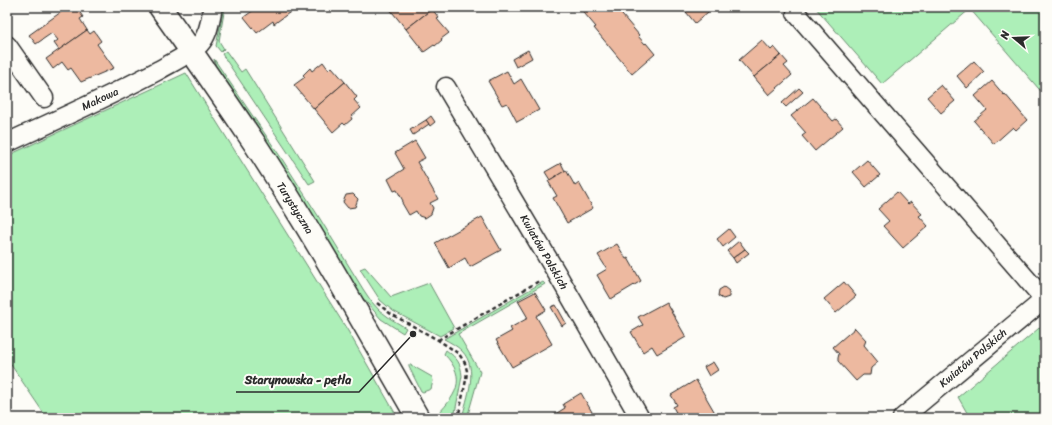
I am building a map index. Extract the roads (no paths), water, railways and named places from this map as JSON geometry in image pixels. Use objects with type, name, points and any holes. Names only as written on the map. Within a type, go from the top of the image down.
[{"type":"street","name":"Turystyczna","points":[[160,7],[255,144],[314,238],[364,322],[418,418]]},
{"type":"street","name":"Makowa","points":[[7,143],[138,81],[182,57],[199,45],[205,38],[213,7]]},
{"type":"street","points":[[796,13],[1045,299]]},
{"type":"street","points":[[7,45],[44,98]]},
{"type":"street","name":"Kwiatów Polskich","points":[[446,87],[556,272],[640,418]]},
{"type":"street","name":"Kwiatów Polskich","points":[[902,418],[1045,299]]},
{"type":"place","name":"Starynowska - pętla","points":[[413,334]]}]
